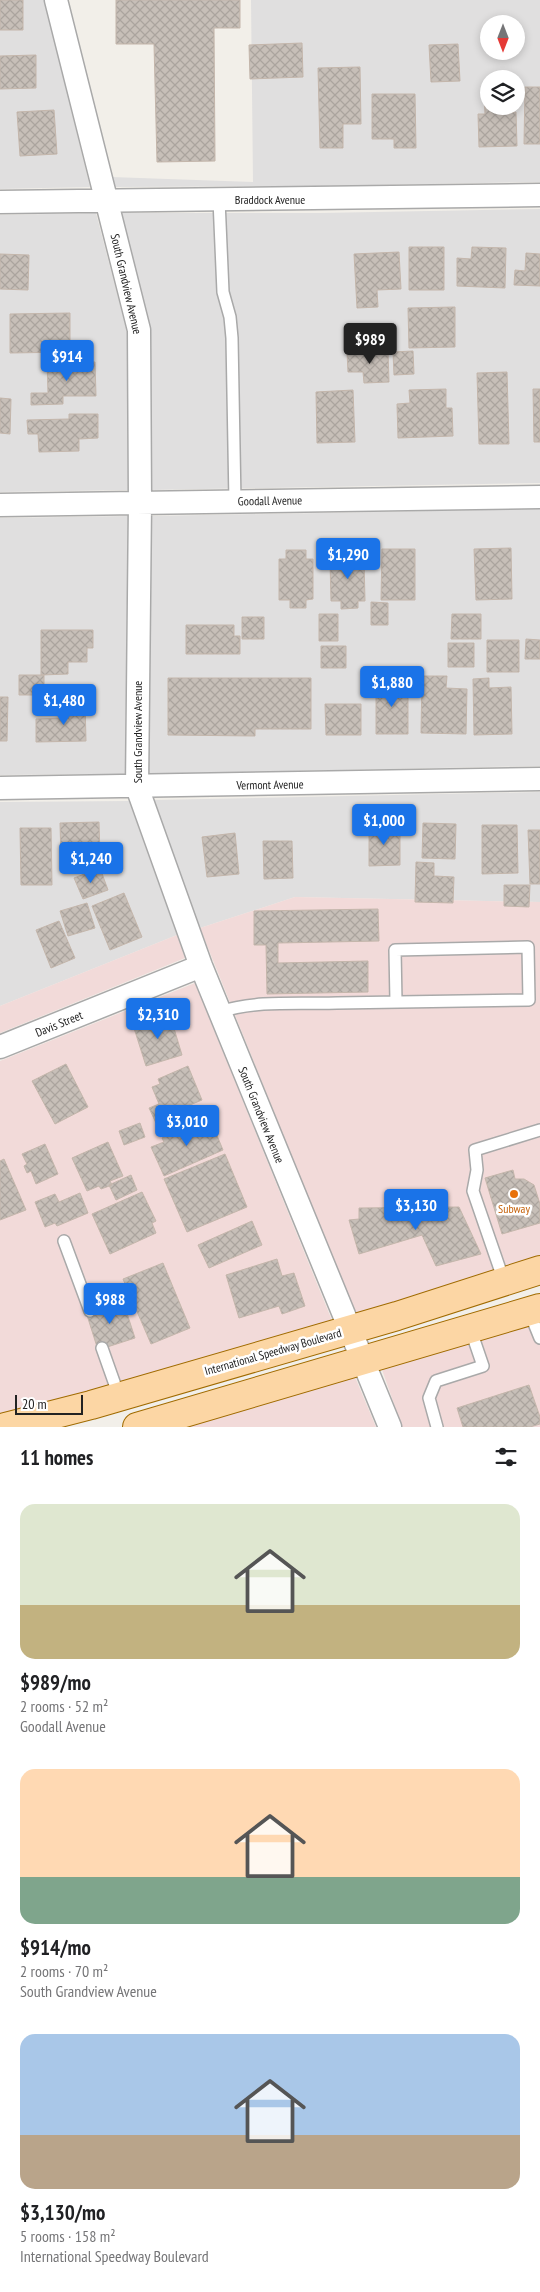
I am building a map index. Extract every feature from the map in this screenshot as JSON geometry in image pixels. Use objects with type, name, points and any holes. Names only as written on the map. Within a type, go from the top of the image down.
[{"type":"main road","name":"International Speedway Boulevard","points":[[5,1427],[349,1330],[540,1270]]},
{"type":"main road","points":[[137,1427],[534,1310]]},
{"type":"street","name":"South Grandview Avenue","points":[[56,0],[139,330],[140,503],[137,788],[219,1012],[390,1427]]},
{"type":"street","name":"Braddock Avenue","points":[[0,202],[540,196]]},
{"type":"street","name":"Goodall Avenue","points":[[0,505],[540,496]]},
{"type":"street","name":"Vermont Avenue","points":[[0,788],[137,788],[540,779]]},
{"type":"street","name":"Davis Street","points":[[0,1047],[201,966]]},
{"type":"lane","points":[[219,200],[223,292],[230,317],[232,338],[235,502]]},
{"type":"lane","points":[[219,1012],[241,1005],[529,1000],[528,947],[395,950],[396,1002]]},
{"type":"lane","points":[[504,1281],[473,1190],[477,1170],[475,1150],[540,1130]]},
{"type":"lane","points":[[64,1241],[90,1311]]},
{"type":"lane","points":[[534,1310],[540,1338]]},
{"type":"lane","points":[[438,1427],[429,1398],[436,1381],[483,1366],[470,1328]]},
{"type":"lane","points":[[102,1348],[119,1396]]},
{"type":"shaded area","points":[[0,0],[44,0],[90,187],[0,189]]},
{"type":"shaded area","points":[[251,0],[540,0],[540,182],[114,187],[111,177],[253,182]]},
{"type":"shaded area","points":[[540,209],[540,483],[151,490],[121,213],[320,213]]},
{"type":"shaded area","points":[[96,213],[127,332],[128,490],[0,492],[0,215]]},
{"type":"shaded area","points":[[540,509],[540,766],[148,774],[151,516]]},
{"type":"shaded area","points":[[128,516],[125,774],[0,775],[0,518]]},
{"type":"shaded area","points":[[540,792],[540,902],[295,897],[200,928],[154,800]]},
{"type":"shaded area","points":[[129,801],[177,935],[0,1006],[0,802]]},
{"type":"shaded area","points":[[295,897],[540,902],[540,1264],[358,1321],[200,928]]},
{"type":"shaded area","points":[[177,935],[185,958],[0,1033],[0,1006]]},
{"type":"shaded area","points":[[195,983],[335,1328],[0,1427],[0,1061]]},
{"type":"shaded area","points":[[540,1312],[540,1427],[402,1427],[378,1358]]},
{"type":"shaded area","points":[[350,1365],[376,1427],[154,1427]]},
{"type":"building","points":[[0,0],[23,0],[23,30],[0,30]]},
{"type":"building","points":[[116,0],[240,0],[240,28],[214,28],[215,161],[157,162],[154,44],[116,44]]},
{"type":"building","points":[[302,43],[303,77],[250,79],[249,45]]},
{"type":"building","points":[[458,44],[460,81],[431,82],[429,45]]},
{"type":"building","points":[[36,55],[36,88],[0,89],[0,56]]},
{"type":"building","points":[[360,67],[361,124],[343,124],[343,148],[320,148],[318,68]]},
{"type":"building","points":[[525,87],[540,87],[540,144],[524,144]]},
{"type":"building","points":[[372,94],[415,94],[416,148],[394,148],[394,139],[372,139]]},
{"type":"building","points":[[54,110],[57,154],[20,156],[17,112]]},
{"type":"building","points":[[478,114],[516,115],[517,146],[479,147]]},
{"type":"building","points":[[409,247],[444,247],[444,290],[409,290]]},
{"type":"building","points":[[472,247],[506,248],[505,288],[457,286],[457,258],[471,259]]},
{"type":"building","points":[[399,252],[401,289],[377,290],[378,307],[357,308],[354,254]]},
{"type":"building","points":[[526,253],[540,254],[540,286],[514,285],[515,270],[525,271]]},
{"type":"building","points":[[0,254],[29,255],[28,290],[0,289]]},
{"type":"building","points":[[455,307],[455,347],[409,348],[408,308]]},
{"type":"building","points":[[70,313],[70,352],[10,353],[10,314]]},
{"type":"building","points":[[388,351],[389,382],[364,383],[363,372],[348,372],[347,352]]},
{"type":"building","points":[[413,351],[414,374],[394,375],[393,352]]},
{"type":"building","points":[[47,362],[95,362],[96,396],[63,396],[63,404],[31,405],[31,393],[48,393]]},
{"type":"building","points":[[507,372],[509,444],[479,444],[477,373]]},
{"type":"building","points":[[446,389],[446,408],[452,408],[453,436],[398,438],[397,404],[410,403],[409,390]]},
{"type":"building","points":[[533,389],[540,389],[540,442],[534,442]]},
{"type":"building","points":[[353,390],[355,442],[317,443],[316,392]]},
{"type":"building","points":[[0,398],[11,399],[10,434],[0,433]]},
{"type":"building","points":[[69,414],[98,414],[98,438],[79,439],[79,451],[39,452],[38,434],[28,434],[27,420],[69,419]]},
{"type":"building","points":[[511,548],[512,599],[476,600],[474,549]]},
{"type":"building","points":[[382,549],[415,549],[415,600],[381,600]]},
{"type":"building","points":[[286,550],[306,550],[306,559],[313,559],[313,599],[306,600],[306,608],[290,608],[290,600],[279,600],[279,559],[286,559]]},
{"type":"building","points":[[358,550],[358,560],[364,560],[365,601],[358,601],[358,608],[341,609],[341,601],[331,601],[330,561],[338,561],[337,551]]},
{"type":"building","points":[[371,602],[388,603],[388,625],[371,625]]},
{"type":"building","points":[[319,614],[338,614],[338,641],[319,641]]},
{"type":"building","points":[[452,614],[481,614],[481,639],[451,639]]},
{"type":"building","points":[[242,617],[264,617],[264,639],[242,639]]},
{"type":"building","points":[[186,625],[234,625],[234,636],[240,636],[240,654],[186,654]]},
{"type":"building","points":[[41,630],[93,630],[93,648],[87,648],[87,662],[68,662],[68,674],[41,675]]},
{"type":"building","points":[[526,639],[540,640],[540,659],[525,659]]},
{"type":"building","points":[[487,640],[519,640],[519,672],[487,672]]},
{"type":"building","points":[[448,643],[474,643],[474,667],[448,667]]},
{"type":"building","points":[[321,646],[346,646],[346,668],[321,668]]},
{"type":"building","points":[[19,675],[44,675],[44,695],[19,695]]},
{"type":"building","points":[[422,676],[447,676],[446,688],[467,689],[466,734],[421,733]]},
{"type":"building","points":[[168,678],[311,678],[311,729],[255,729],[255,736],[168,735]]},
{"type":"building","points":[[489,678],[489,688],[511,687],[512,734],[474,735],[473,679]]},
{"type":"building","points":[[376,683],[408,683],[408,734],[376,734]]},
{"type":"building","points":[[0,697],[8,697],[7,741],[0,741]]},
{"type":"building","points":[[85,703],[86,741],[36,742],[36,719],[66,718],[65,704]]},
{"type":"building","points":[[325,704],[361,704],[361,735],[326,735]]},
{"type":"building","points":[[99,822],[100,858],[61,859],[60,823]]},
{"type":"building","points":[[423,823],[456,824],[455,859],[422,858]]},
{"type":"building","points":[[482,825],[517,825],[518,873],[482,874]]},
{"type":"building","points":[[400,826],[400,865],[369,866],[369,827]]},
{"type":"building","points":[[20,828],[51,828],[52,885],[21,885]]},
{"type":"building","points":[[528,830],[540,830],[540,884],[530,884]]},
{"type":"building","points":[[235,833],[239,874],[207,877],[202,837]]},
{"type":"building","points":[[263,841],[292,841],[293,878],[264,879]]},
{"type":"building","points":[[416,862],[434,863],[434,876],[454,877],[453,903],[415,902]]},
{"type":"building","points":[[100,868],[108,890],[83,899],[74,878]]},
{"type":"building","points":[[504,885],[530,885],[529,907],[504,906]]},
{"type":"building","points":[[124,893],[142,937],[110,950],[92,906]]},
{"type":"building","points":[[87,903],[95,928],[68,936],[60,911]]},
{"type":"building","points":[[378,909],[379,941],[278,943],[278,963],[368,961],[368,992],[267,994],[266,945],[254,945],[254,911]]},
{"type":"building","points":[[59,921],[75,958],[51,968],[36,930]]},
{"type":"building","points":[[170,1015],[182,1055],[146,1066],[133,1025]]},
{"type":"building","points":[[66,1064],[88,1107],[55,1124],[32,1081]]},
{"type":"building","points":[[188,1066],[202,1100],[175,1111],[176,1115],[156,1123],[149,1108],[159,1104],[152,1087],[160,1084],[158,1079]]},
{"type":"building","points":[[211,1121],[223,1150],[164,1176],[151,1147],[164,1142],[162,1138],[196,1123],[197,1127]]},
{"type":"building","points":[[140,1123],[145,1137],[124,1145],[119,1131]]},
{"type":"building","points":[[108,1142],[123,1176],[110,1181],[112,1185],[101,1189],[99,1186],[87,1191],[72,1158]]},
{"type":"building","points":[[45,1144],[58,1174],[36,1184],[31,1171],[27,1173],[24,1166],[27,1164],[22,1154]]},
{"type":"building","points":[[225,1154],[247,1207],[187,1232],[164,1179]]},
{"type":"building","points":[[4,1159],[26,1210],[0,1220],[0,1161]]},
{"type":"building","name":"Subway","points":[[513,1170],[515,1179],[524,1179],[534,1185],[540,1204],[540,1223],[502,1234],[485,1178]]},
{"type":"building","points":[[131,1175],[137,1190],[116,1200],[109,1185]]},
{"type":"building","points":[[142,1192],[156,1221],[152,1223],[156,1233],[110,1254],[92,1214]]},
{"type":"building","points":[[80,1193],[88,1213],[57,1226],[55,1223],[45,1227],[35,1202],[55,1194],[59,1202]]},
{"type":"building","points":[[459,1207],[481,1254],[436,1266],[422,1235],[359,1254],[349,1220],[359,1219],[359,1208]]},
{"type":"building","points":[[252,1221],[262,1245],[209,1268],[198,1245]]},
{"type":"building","points":[[277,1259],[282,1276],[294,1273],[305,1306],[282,1314],[279,1306],[239,1318],[226,1275]]},
{"type":"building","points":[[163,1263],[190,1328],[151,1344],[123,1279]]},
{"type":"building","points":[[123,1301],[135,1338],[98,1350],[86,1312]]},
{"type":"building","points":[[529,1385],[540,1417],[540,1424],[530,1427],[463,1427],[457,1408]]},
{"type":"place","name":"Subway","points":[[514,1194]]}]
